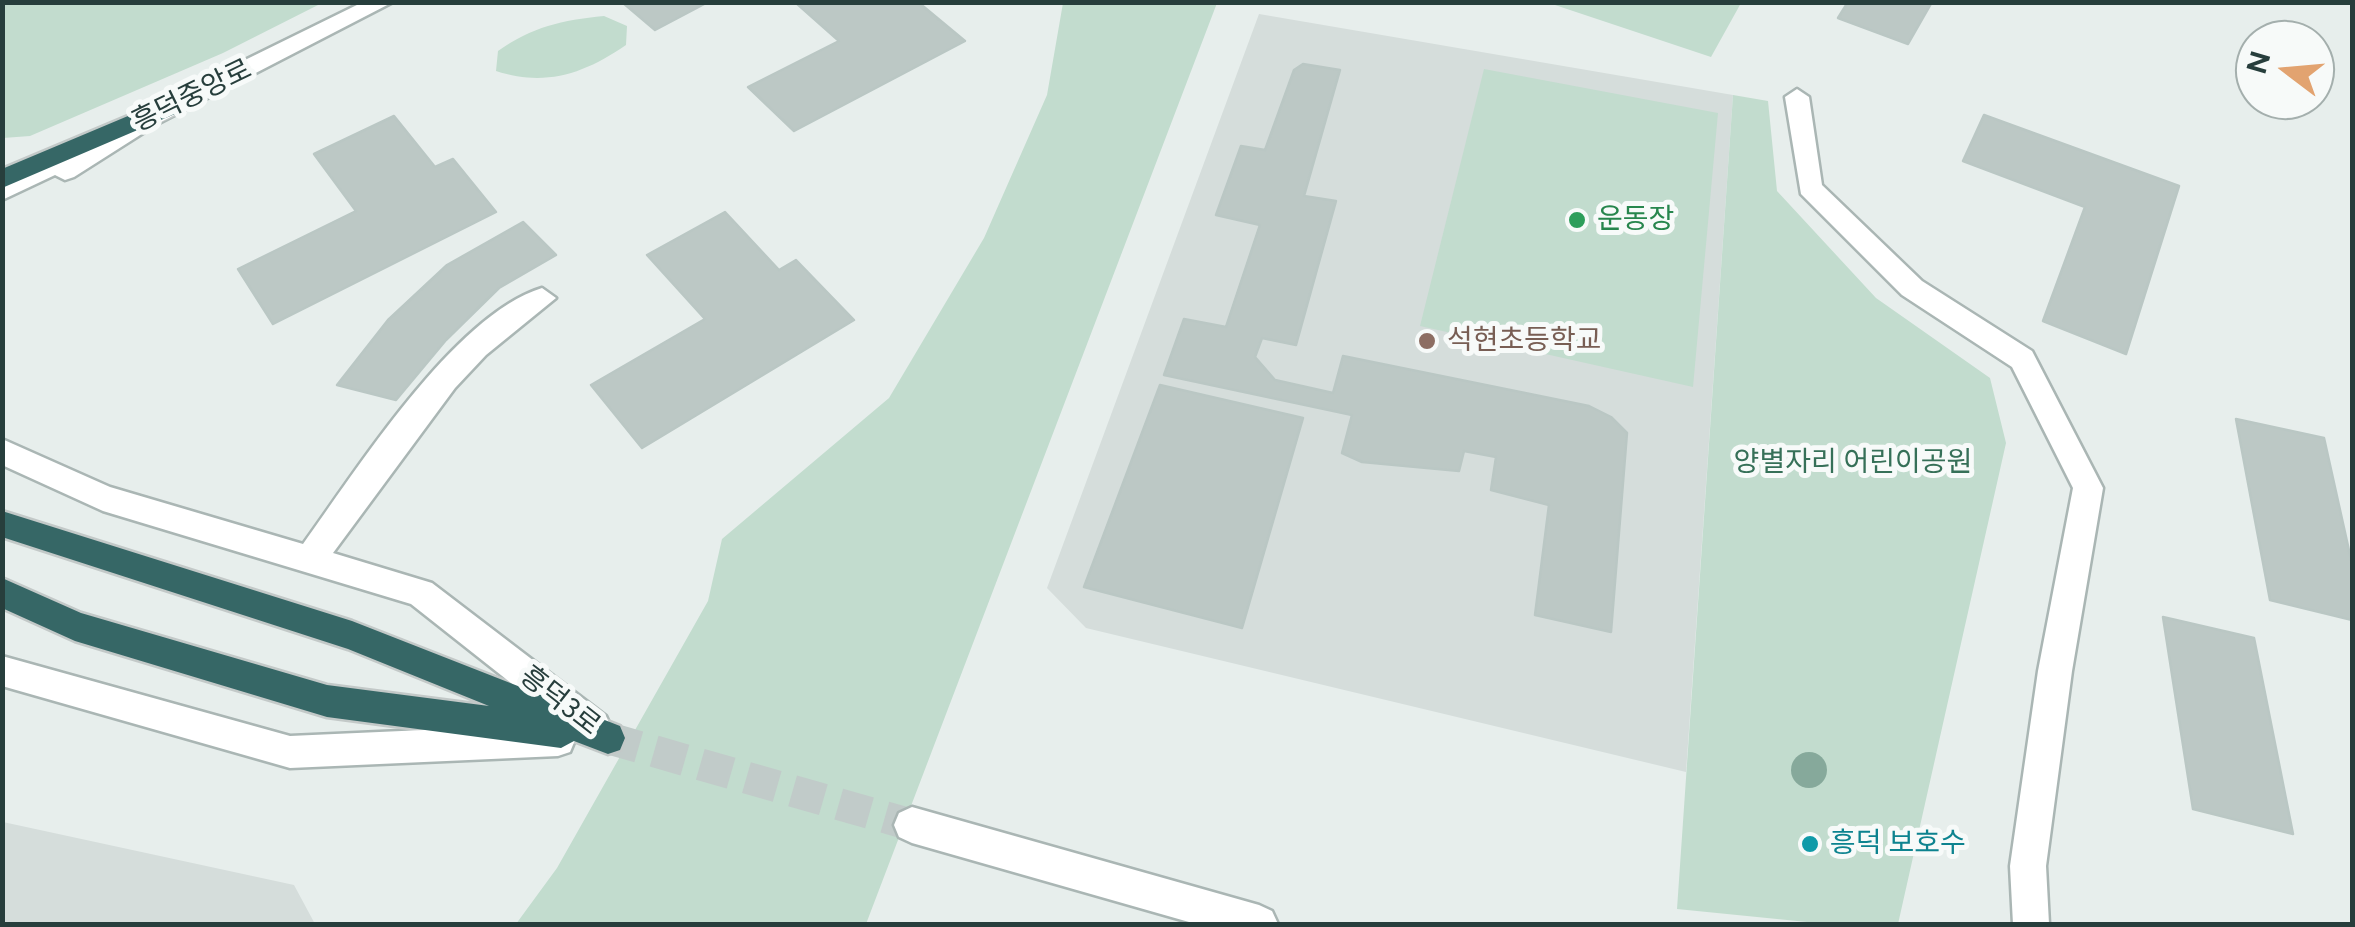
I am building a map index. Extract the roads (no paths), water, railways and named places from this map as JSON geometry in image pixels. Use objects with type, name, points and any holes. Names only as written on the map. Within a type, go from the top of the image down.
[{"type":"highway","points":[[2,179],[166,108]]},
{"type":"highway","points":[[2,524],[352,636],[608,738]]},
{"type":"highway","points":[[2,592],[75,626],[326,701],[608,738]]},
{"type":"street","name":"흥덕중앙로","points":[[2,191],[382,2]]},
{"type":"street","points":[[1797,97],[1810,188],[1912,288],[2022,359],[2088,488],[2054,670],[2028,866],[2031,924]]},
{"type":"street","points":[[2,209],[166,108]]},
{"type":"street","points":[[310,560],[410,422],[506,317],[542,298]]},
{"type":"street","name":"흥덕3로","points":[[2,451],[103,498],[421,593],[608,738]]},
{"type":"street","name":"흥덕3로","points":[[2,671],[290,752],[608,738]]},
{"type":"street","points":[[912,825],[1259,924]]},
{"type":"tunnel","points":[[608,738],[912,825]]},
{"type":"place","name":"운동장","points":[[1577,220]]},
{"type":"place","name":"석현초등학교","points":[[1427,341]]},
{"type":"place","name":"흥덕 보호수","points":[[1810,844]]},
{"type":"park label","name":"양별자리 어린이공원","points":[[1853,463]]}]
